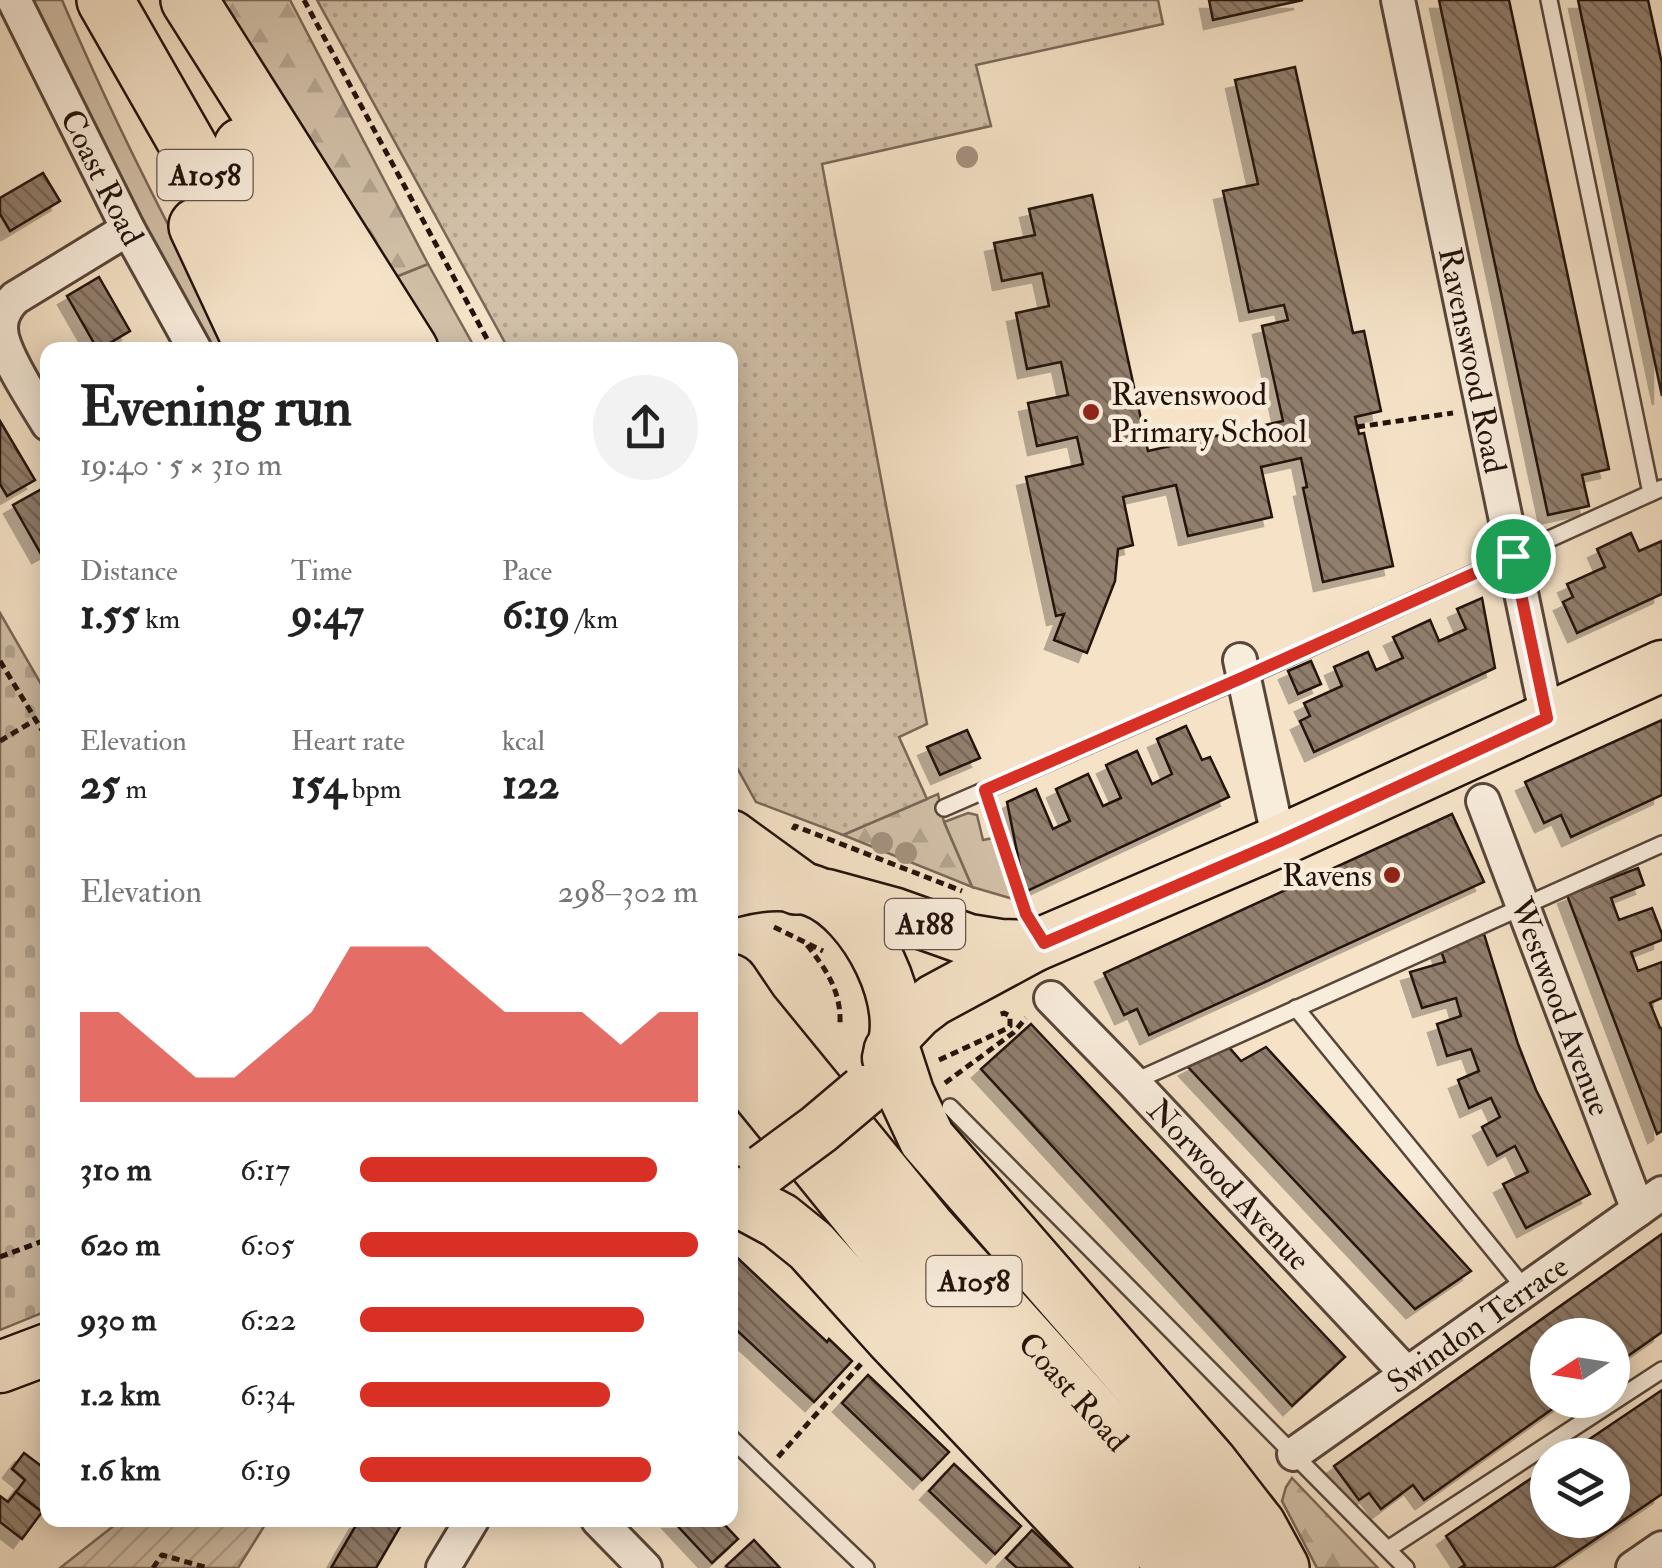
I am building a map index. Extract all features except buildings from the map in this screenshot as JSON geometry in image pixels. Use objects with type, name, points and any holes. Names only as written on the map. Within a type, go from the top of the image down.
[{"type":"highway","points":[[91,0],[251,342]]},
{"type":"highway","name":"A1058","points":[[105,0],[300,342]]},
{"type":"highway","name":"A1058","points":[[169,0],[254,171],[351,342]]},
{"type":"highway","points":[[189,0],[405,342]]},
{"type":"highway","points":[[738,844],[795,885]]},
{"type":"highway","name":"Coast Road","points":[[738,994],[926,1227],[1232,1568]]},
{"type":"highway","points":[[898,1059],[911,1107],[927,1139],[1209,1463],[1258,1526],[1281,1568]]},
{"type":"highway","name":"Coast Road","points":[[738,1066],[893,1257],[1178,1568]]},
{"type":"highway","points":[[742,1181],[810,1246],[1112,1568]]},
{"type":"main road","name":"A188","points":[[898,1059],[917,1013],[934,1000],[1040,945],[1280,841],[1662,666]]},
{"type":"main road","name":"A188","points":[[795,885],[969,940],[1040,945]]},
{"type":"main road","points":[[738,890],[795,885],[844,911],[868,938],[884,970],[893,1001],[898,1059],[819,1129],[742,1181]]},
{"type":"main road","points":[[0,1367],[40,1352]]},
{"type":"main road","points":[[0,1404],[40,1388]]},
{"type":"street","name":"Coast Road","points":[[14,0],[128,229],[192,342]]},
{"type":"street","name":"Ravenswood Road","points":[[1398,0],[1547,718]]},
{"type":"street","points":[[40,410],[5,349],[2,316],[14,298],[128,229]]},
{"type":"street","points":[[1242,668],[1280,841]]},
{"type":"street","name":"Westwood Avenue","points":[[1483,801],[1523,906],[1650,1202]]},
{"type":"street","name":"Norwood Avenue","points":[[1051,998],[1407,1374]]},
{"type":"street","name":"Swindon Terrace","points":[[1294,1454],[1650,1202]]},
{"type":"street","points":[[443,1568],[468,1527]]},
{"type":"street","points":[[605,1527],[645,1568]]},
{"type":"street","points":[[1633,1568],[1662,1548]]},
{"type":"lane","points":[[944,808],[1242,668],[1513,556],[1656,490],[1549,0]]},
{"type":"lane","points":[[1133,1082],[1662,844]]},
{"type":"lane","points":[[1296,1008],[1526,1290]]},
{"type":"lane","points":[[950,1107],[1406,1568]]},
{"type":"lane","points":[[1388,1549],[1662,1370]]},
{"type":"lane","points":[[738,1444],[866,1568]]},
{"type":"path","points":[[304,0],[489,342]]},
{"type":"path","points":[[1357,427],[1482,409]]},
{"type":"path","points":[[0,662],[40,728]]},
{"type":"path","points":[[0,741],[35,720]]},
{"type":"path","points":[[985,790],[1040,945]]},
{"type":"path","points":[[840,1023],[834,986],[806,943],[795,885],[794,826],[965,892]]},
{"type":"path","points":[[806,943],[832,956]]},
{"type":"path","points":[[942,1086],[1012,1033],[1031,1007],[1051,998]]},
{"type":"path","points":[[898,1059],[1006,1030],[1012,1020],[1004,1013],[998,1014]]},
{"type":"path","points":[[0,1257],[40,1242]]},
{"type":"path","points":[[766,1470],[871,1353]]},
{"type":"path","points":[[153,1568],[162,1555],[208,1568]]},
{"type":"green space","points":[[30,0],[62,0],[144,177],[231,342],[204,342]]},
{"type":"green space","points":[[211,0],[290,0],[428,264],[383,282]]},
{"type":"green space","points":[[317,0],[1158,0],[1163,24],[976,65],[991,126],[822,164],[927,724],[899,737],[927,799],[843,835],[756,802],[738,769],[738,342],[505,342]]},
{"type":"green space","points":[[428,264],[472,342],[421,342],[383,282]]},
{"type":"green space","points":[[0,613],[40,682],[40,1314],[0,1330]]},
{"type":"green space","points":[[938,794],[944,822],[972,887],[843,835]]},
{"type":"green space","points":[[968,813],[977,815],[983,840],[1003,836],[1020,901],[972,887],[944,822]]},
{"type":"green space","points":[[1292,1478],[1378,1568],[1317,1568],[1282,1501]]},
{"type":"green space","points":[[112,1527],[264,1527],[238,1568],[60,1568]]},
{"type":"place","name":"Ravenswood Primary School","points":[[1091,412]]},
{"type":"place","name":"Ravens","points":[[1392,875]]},
{"type":"route","points":[[1513,556],[1547,718],[1280,841],[1044,943],[1026,914],[985,790],[1513,556]]}]
